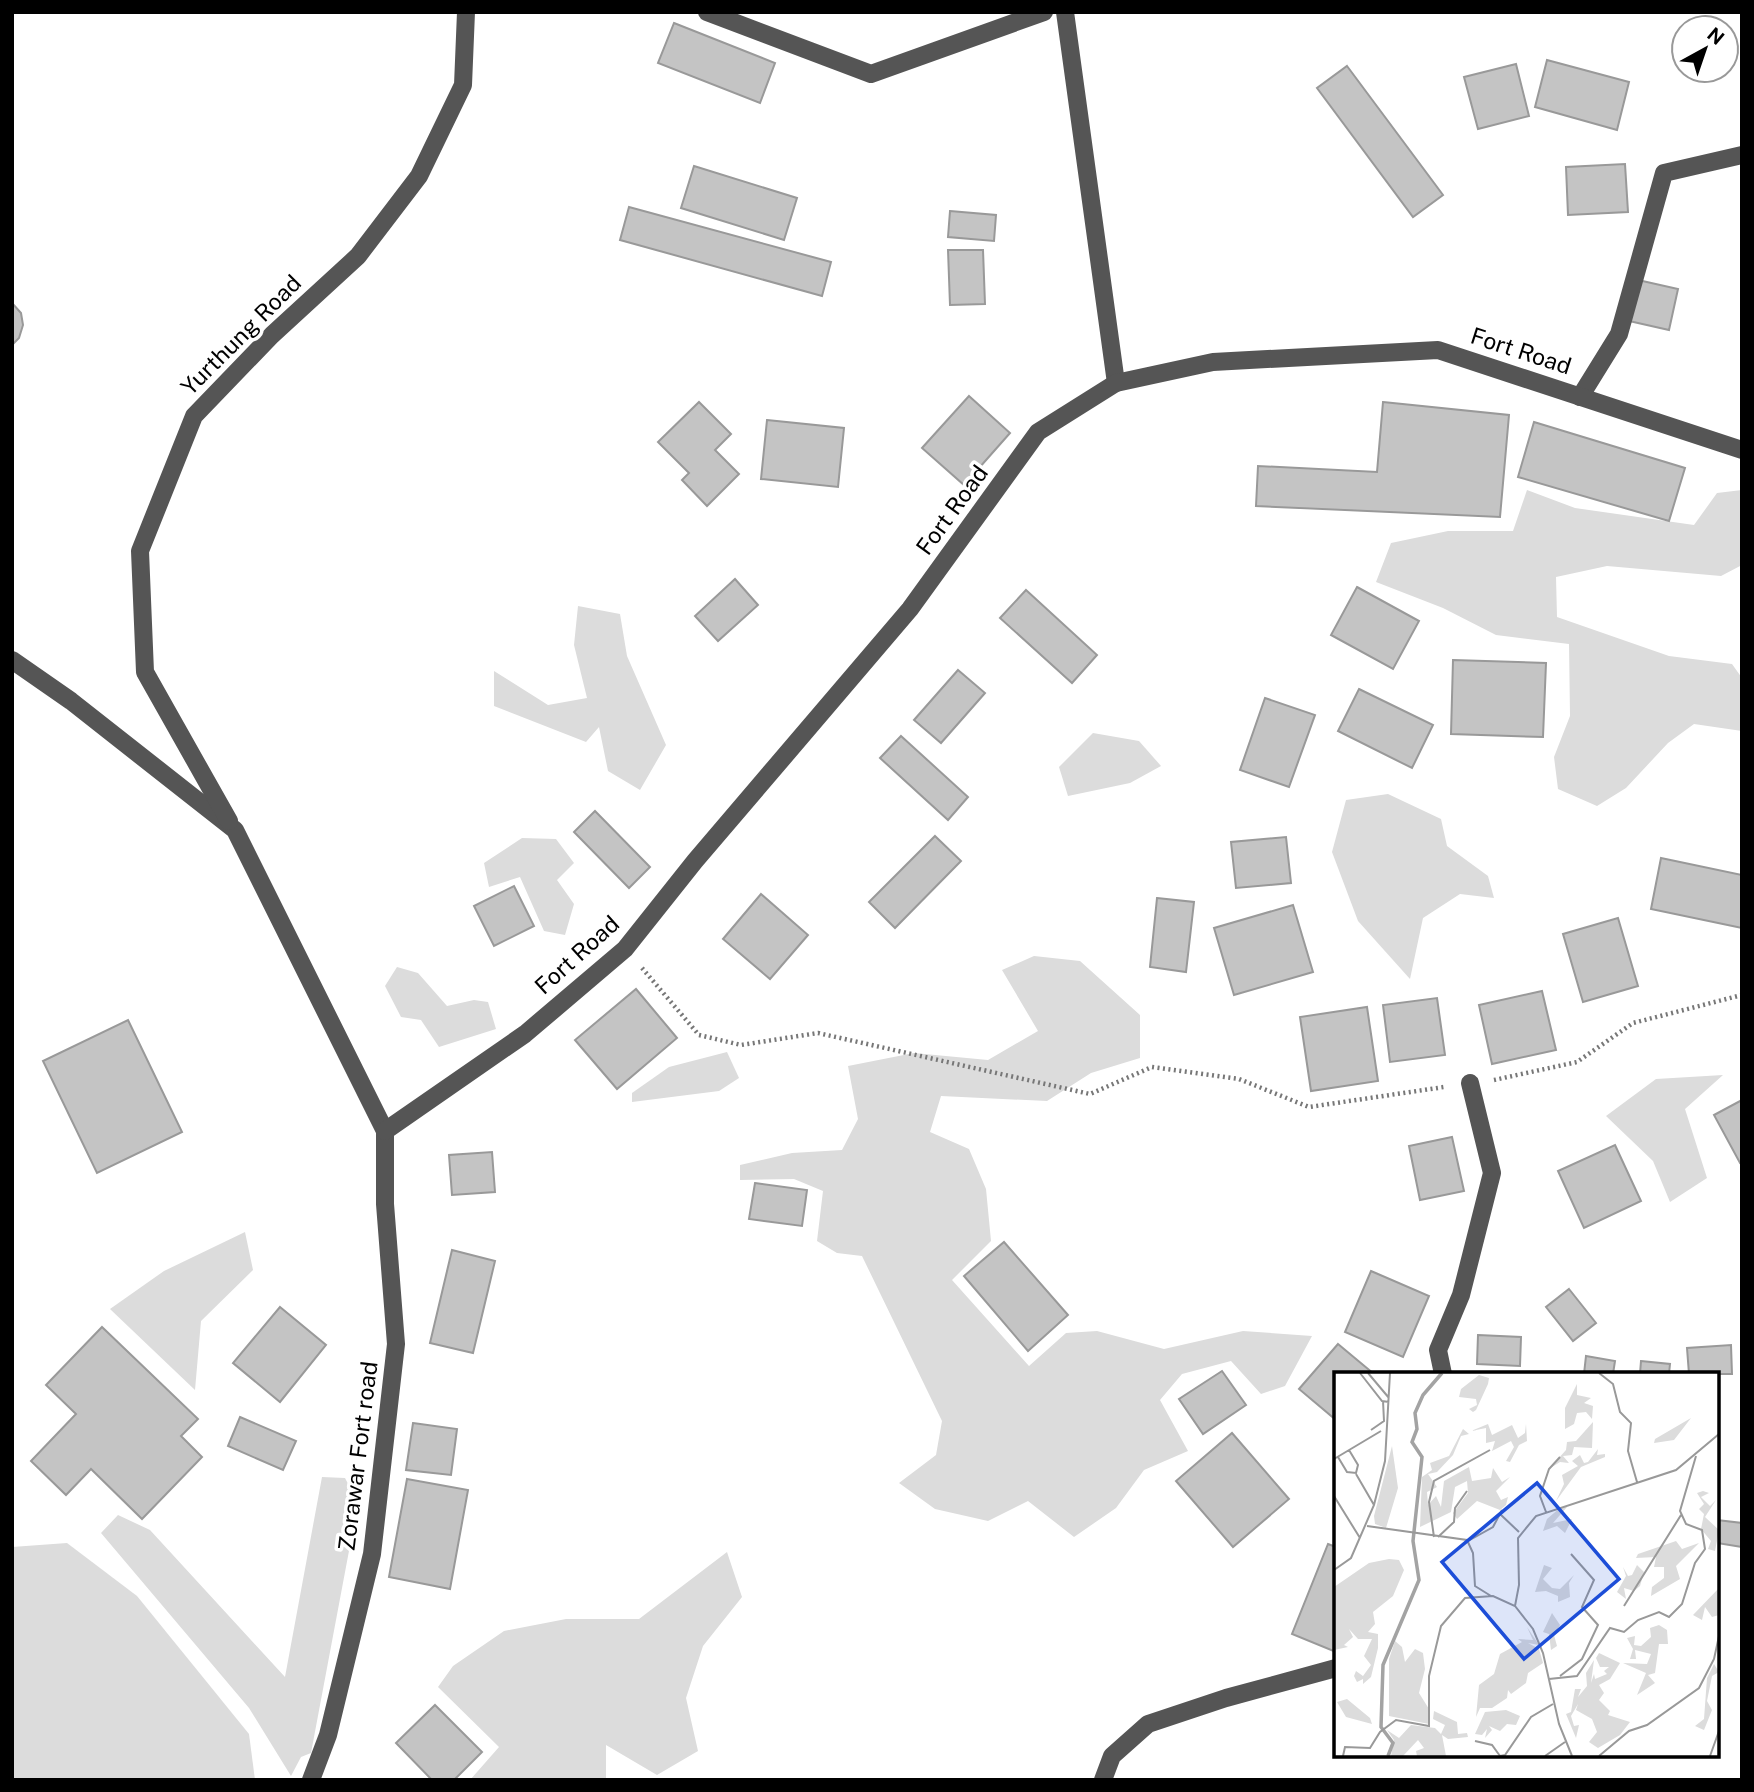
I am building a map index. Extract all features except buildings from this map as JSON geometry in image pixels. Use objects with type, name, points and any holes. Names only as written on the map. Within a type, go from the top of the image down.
[{"type":"street","name":"Yurthung Road","points":[[385,1131],[235,830],[145,672],[140,551],[194,416],[272,335],[358,256],[419,176],[463,85],[466,12]]},
{"type":"street","points":[[707,12],[871,74],[1044,12]]},
{"type":"street","points":[[1065,12],[1116,383]]},
{"type":"street","points":[[1580,397],[1619,334],[1664,173],[1742,155]]},
{"type":"street","name":"Fort Road","points":[[385,1131],[525,1034],[625,949],[695,861],[910,609],[1038,432],[1116,383],[1213,362],[1438,350],[1742,450]]},
{"type":"street","points":[[12,660],[71,701],[235,830]]},
{"type":"street","points":[[1444,1372],[1438,1350],[1461,1295],[1492,1173],[1470,1083]]},
{"type":"street","name":"Zorawar Fort road","points":[[311,1780],[328,1735],[372,1554],[392,1383],[396,1344],[385,1204],[385,1131]]},
{"type":"street","points":[[1103,1780],[1112,1756],[1148,1724],[1226,1698],[1334,1669]]},
{"type":"path","points":[[625,949],[699,1035],[741,1045],[818,1033],[1090,1094],[1152,1067],[1239,1079],[1309,1107],[1505,1078],[1577,1062],[1633,1023],[1742,995]]},
{"type":"shaded area","points":[[1527,490],[1575,508],[1694,525],[1717,493],[1742,490],[1742,565],[1721,576],[1607,566],[1556,577],[1557,617],[1669,656],[1732,664],[1742,678],[1742,731],[1694,724],[1668,743],[1626,788],[1597,806],[1558,789],[1554,757],[1570,716],[1569,644],[1496,635],[1443,608],[1376,582],[1391,543],[1448,531],[1513,531]]},
{"type":"shaded area","points":[[578,606],[620,614],[627,656],[666,745],[640,790],[608,771],[599,727],[586,742],[494,706],[494,671],[548,705],[587,698],[574,645]]},
{"type":"shaded area","points":[[1093,733],[1139,741],[1161,766],[1130,783],[1068,796],[1059,767]]},
{"type":"shaded area","points":[[1388,794],[1441,819],[1447,846],[1488,876],[1494,898],[1460,894],[1423,918],[1410,979],[1358,921],[1332,852],[1346,800]]},
{"type":"shaded area","points":[[522,838],[556,839],[574,863],[557,880],[574,904],[565,935],[544,931],[520,877],[489,887],[484,863]]},
{"type":"shaded area","points":[[1034,956],[1080,961],[1140,1015],[1140,1058],[1091,1073],[1047,1101],[941,1096],[930,1132],[969,1149],[986,1189],[991,1241],[952,1280],[1029,1366],[1066,1333],[1097,1331],[1164,1349],[1243,1331],[1312,1336],[1285,1386],[1261,1394],[1231,1361],[1182,1374],[1160,1400],[1188,1451],[1144,1470],[1116,1508],[1074,1537],[1028,1501],[988,1521],[935,1509],[899,1483],[936,1455],[942,1421],[862,1256],[837,1253],[817,1241],[823,1191],[794,1179],[740,1180],[740,1165],[792,1153],[842,1150],[858,1119],[848,1066],[914,1053],[988,1060],[1038,1031],[1002,970]]},
{"type":"shaded area","points":[[397,967],[418,973],[447,1006],[474,1000],[488,1002],[496,1029],[439,1047],[421,1020],[401,1017],[385,986]]},
{"type":"shaded area","points":[[727,1052],[739,1078],[719,1091],[632,1102],[632,1093],[669,1067]]},
{"type":"shaded area","points":[[1723,1075],[1685,1109],[1707,1178],[1670,1202],[1653,1161],[1606,1116],[1656,1079]]},
{"type":"shaded area","points":[[245,1232],[253,1270],[201,1321],[195,1390],[110,1309],[164,1271]]},
{"type":"shaded area","points":[[322,1477],[345,1478],[358,1503],[311,1753],[301,1757],[291,1776],[249,1708],[101,1533],[118,1515],[150,1530],[285,1677]]},
{"type":"shaded area","points":[[67,1543],[137,1596],[249,1734],[255,1780],[12,1780],[12,1547]]},
{"type":"shaded area","points":[[727,1552],[742,1597],[703,1646],[686,1698],[698,1751],[657,1775],[606,1745],[606,1780],[470,1780],[499,1747],[438,1687],[453,1666],[504,1631],[566,1619],[639,1619]]}]
